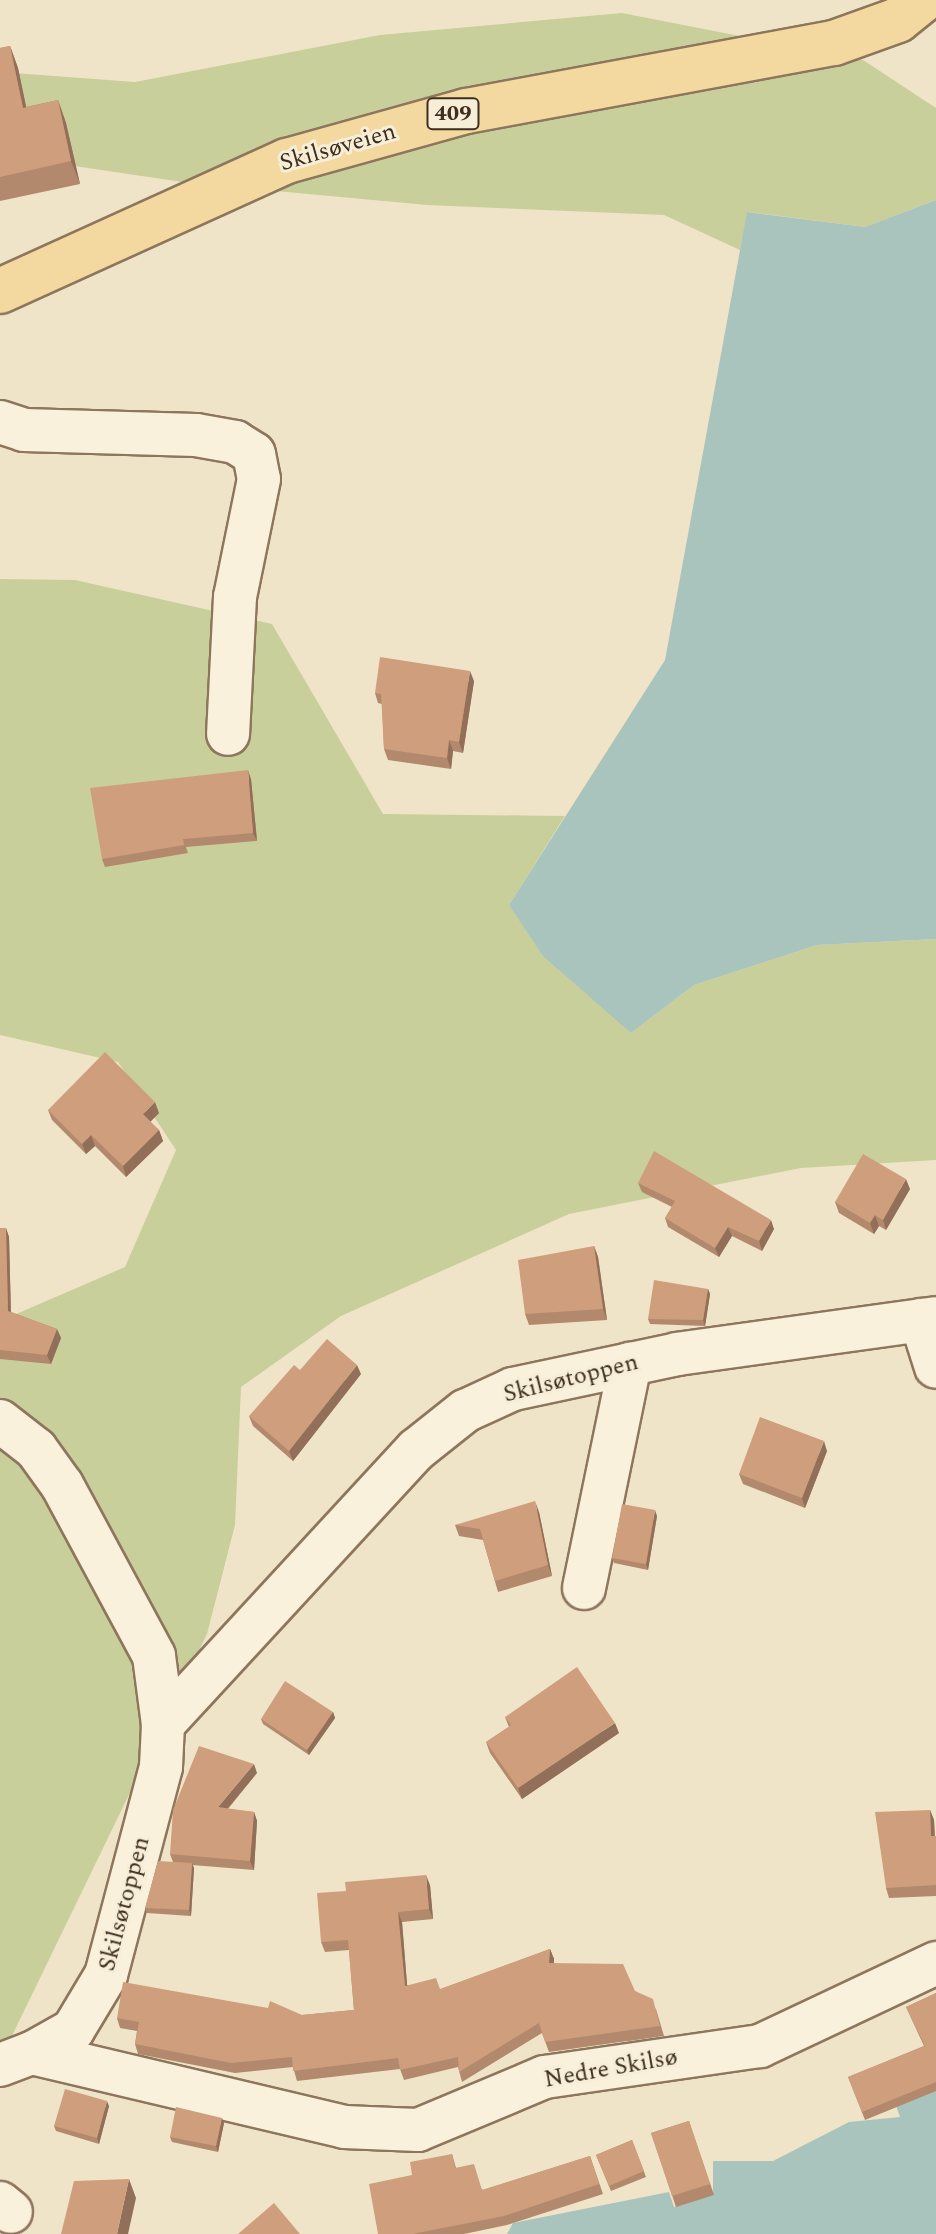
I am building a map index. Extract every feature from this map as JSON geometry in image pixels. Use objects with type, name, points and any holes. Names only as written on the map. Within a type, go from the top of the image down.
[{"type":"main road","name":"Skilsøveien","points":[[0,291],[287,161],[466,111],[834,43],[898,20],[923,0]]},
{"type":"street","points":[[0,422],[24,430],[196,435],[254,454],[259,479],[235,597],[228,734]]},
{"type":"street","name":"Skilsøtoppen","points":[[163,1724],[183,1710],[337,1530],[465,1411],[513,1389],[630,1364],[929,1319],[936,1367]]},
{"type":"street","points":[[584,1588],[630,1364]]},
{"type":"street","name":"Skilsøtoppen","points":[[0,1421],[36,1449],[69,1498],[154,1656],[163,1724],[161,1767],[106,1975],[73,2030],[16,2059]]},
{"type":"street","name":"Nedre Skilsø","points":[[16,2059],[344,2127],[418,2130],[545,2077],[760,2046],[936,1963]]},
{"type":"green space","points":[[622,13],[863,60],[936,108],[936,200],[865,227],[748,212],[740,250],[664,215],[427,205],[189,183],[0,155],[0,72],[135,82],[380,35]]},
{"type":"green space","points":[[0,579],[75,580],[272,624],[383,814],[565,816],[509,905],[631,1033],[694,985],[817,945],[936,939],[936,1160],[801,1168],[569,1214],[341,1316],[241,1387],[235,1525],[207,1634],[8,2044],[0,2046],[0,1321],[125,1267],[176,1150],[118,1062],[0,1035]]},
{"type":"water","points":[[936,200],[936,939],[817,945],[694,985],[631,1033],[543,956],[509,905],[665,660],[747,212],[865,227]]},
{"type":"water","points":[[936,2053],[936,2234],[507,2234],[513,2223],[669,2192],[674,2207],[713,2194],[713,2161],[773,2161],[849,2122],[900,2117],[886,2077]]},
{"type":"building","points":[[10,46],[23,108],[58,100],[71,161],[0,177],[0,48]]},
{"type":"building","points":[[380,657],[470,671],[459,742],[449,740],[447,758],[384,749],[381,694],[375,693]]},
{"type":"building","points":[[248,770],[253,833],[183,839],[184,845],[102,859],[90,788]]},
{"type":"building","points":[[105,1052],[155,1102],[143,1114],[159,1130],[123,1166],[91,1135],[82,1144],[48,1110]]},
{"type":"building","points":[[654,1151],[771,1220],[759,1241],[728,1227],[715,1248],[665,1218],[675,1201],[638,1183]]},
{"type":"building","points":[[863,1154],[906,1179],[883,1220],[875,1215],[870,1223],[835,1202]]},
{"type":"building","points":[[0,1228],[6,1228],[8,1311],[57,1329],[47,1355],[0,1350]]},
{"type":"building","points":[[594,1246],[603,1309],[525,1314],[518,1260]]},
{"type":"building","points":[[654,1280],[708,1289],[703,1320],[648,1319]]},
{"type":"building","points":[[327,1339],[357,1365],[289,1451],[249,1416],[294,1365],[300,1370]]},
{"type":"building","points":[[760,1417],[824,1441],[802,1498],[739,1474]]},
{"type":"building","points":[[535,1501],[548,1565],[495,1581],[480,1529],[455,1525]]},
{"type":"building","points":[[622,1504],[655,1510],[646,1564],[612,1558]]},
{"type":"building","points":[[577,1667],[615,1723],[518,1788],[486,1742],[511,1725],[505,1717]]},
{"type":"building","points":[[285,1681],[333,1712],[307,1750],[261,1719]]},
{"type":"building","points":[[199,1746],[254,1764],[218,1807],[254,1812],[250,1861],[170,1854],[173,1810]]},
{"type":"building","points":[[930,1810],[931,1836],[936,1836],[936,1885],[886,1888],[875,1812]]},
{"type":"building","points":[[158,1861],[192,1863],[189,1910],[145,1908]]},
{"type":"building","points":[[426,1875],[429,1909],[398,1912],[405,1986],[436,1978],[440,1989],[550,1949],[549,1963],[623,1964],[635,1991],[653,1999],[660,2026],[545,2042],[539,2023],[459,2072],[458,2057],[400,2070],[398,2058],[293,2071],[292,2057],[231,2063],[135,2044],[139,2022],[117,2018],[123,1982],[268,2008],[270,2001],[302,2015],[354,2010],[348,1940],[321,1942],[317,1893],[346,1891],[345,1882]]},
{"type":"building","points":[[936,1993],[936,2082],[862,2112],[848,2077],[925,2046],[906,2007]]},
{"type":"building","points":[[65,2089],[107,2101],[97,2138],[54,2126]]},
{"type":"building","points":[[176,2107],[222,2118],[216,2146],[170,2137]]},
{"type":"building","points":[[689,2121],[710,2184],[672,2196],[651,2133]]},
{"type":"building","points":[[632,2140],[644,2171],[609,2186],[596,2155]]},
{"type":"building","points":[[452,2154],[455,2168],[474,2164],[482,2190],[590,2156],[599,2184],[504,2216],[412,2234],[378,2234],[369,2184],[412,2175],[410,2162]]},
{"type":"building","points":[[129,2179],[117,2234],[61,2234],[74,2181]]},
{"type":"building","points":[[274,2203],[300,2234],[238,2234]]}]
